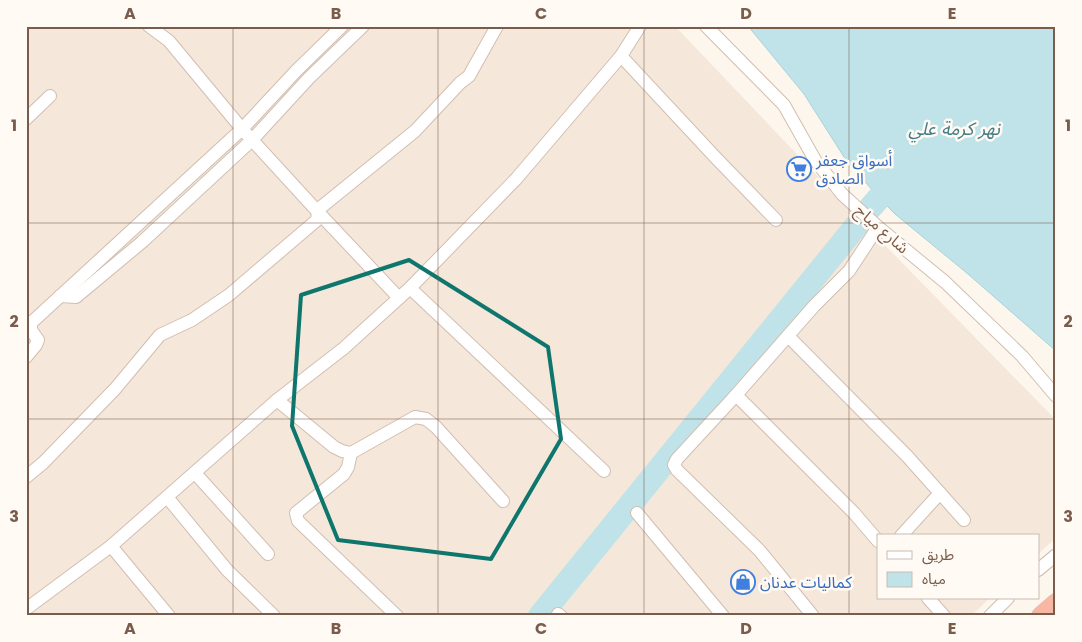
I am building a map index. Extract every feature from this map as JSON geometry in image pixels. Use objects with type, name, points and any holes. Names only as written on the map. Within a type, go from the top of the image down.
[{"type":"street","points":[[149,26],[169,41],[242,129],[399,298]]},
{"type":"street","points":[[26,357],[36,346],[38,340],[31,330],[31,323],[242,129],[296,71],[342,26]]},
{"type":"street","points":[[60,296],[76,297],[142,242],[252,140],[309,78],[363,26]]},
{"type":"street","points":[[26,477],[43,463],[115,389],[160,335],[192,320],[229,295],[317,220],[320,208],[415,131],[460,83],[469,76],[497,26]]},
{"type":"street","points":[[26,609],[111,546],[277,400],[344,348],[410,288],[516,179],[621,56],[640,26]]},
{"type":"street","name":"شارع مياح","points":[[706,26],[784,105],[815,160],[842,194],[878,227],[946,282],[1022,356],[1056,396]]},
{"type":"street","points":[[621,56],[776,220]]},
{"type":"street","points":[[26,119],[50,96]]},
{"type":"street","points":[[813,616],[760,551],[674,465],[677,459],[736,395],[757,368],[849,271],[878,227]]},
{"type":"street","points":[[131,231],[142,242]]},
{"type":"street","points":[[410,288],[604,472]]},
{"type":"street","points":[[788,336],[907,456],[964,520]]},
{"type":"street","points":[[736,395],[854,513],[877,540]]},
{"type":"street","points":[[277,400],[334,447],[342,451],[352,452],[415,417],[426,419],[436,427],[503,501]]},
{"type":"street","points":[[352,452],[344,474],[296,514],[298,521],[397,616]]},
{"type":"street","points":[[195,473],[268,554]]},
{"type":"street","points":[[902,534],[940,493]]},
{"type":"street","points":[[167,497],[227,570],[274,616]]},
{"type":"street","points":[[637,513],[723,616]]},
{"type":"street","points":[[111,546],[169,616]]},
{"type":"street","points":[[1040,568],[1056,554]]},
{"type":"street","points":[[930,600],[944,616]]},
{"type":"street","points":[[990,616],[1006,600]]},
{"type":"highlighted area","points":[[409,260],[548,347],[561,439],[491,559],[338,540],[292,426],[301,295]]},
{"type":"shaded area","points":[[26,26],[675,26],[830,189],[1056,420],[1056,538],[1040,552],[1040,534],[877,534],[877,600],[988,600],[971,616],[26,616]]},
{"type":"water","name":"نهر كرمة علي","points":[[748,26],[1056,26],[1056,351],[968,274],[895,214],[879,198],[844,157],[804,94]]},
{"type":"waterway","points":[[871,207],[879,198]]},
{"type":"waterway","points":[[540,616],[856,226]]},
{"type":"place","name":"أسواق جعفر الصادق","points":[[799,169]]},
{"type":"place","name":"كماليات عدنان","points":[[743,582]]}]
